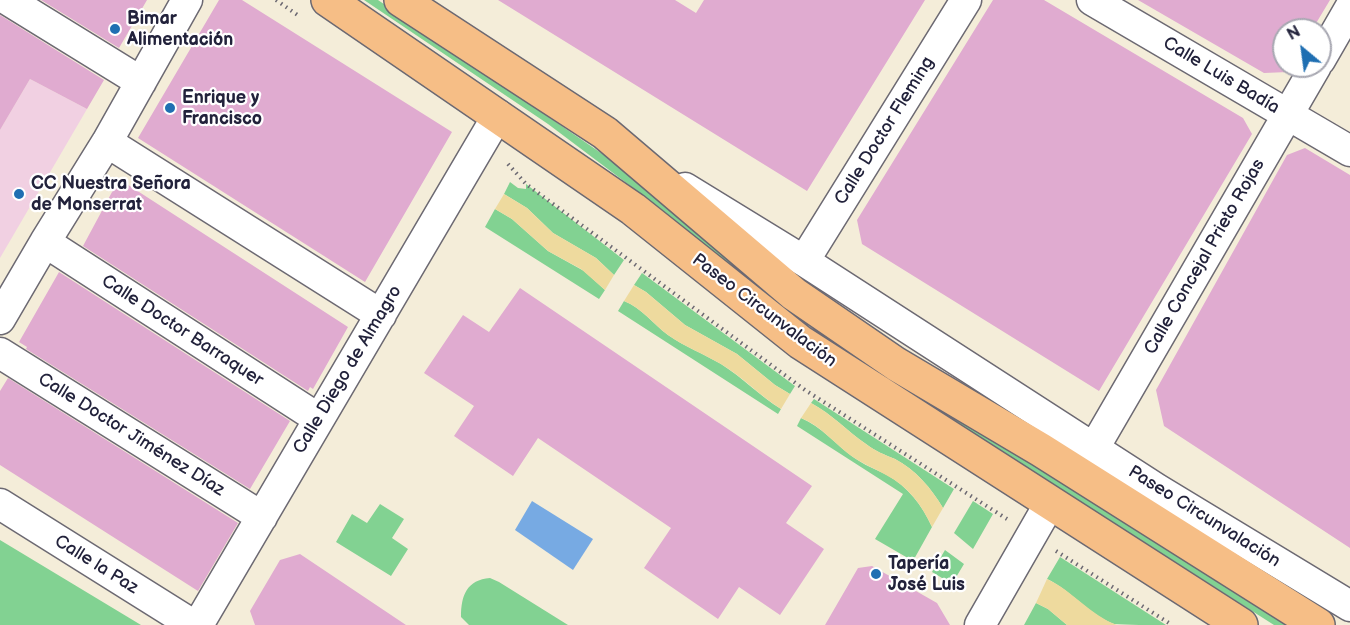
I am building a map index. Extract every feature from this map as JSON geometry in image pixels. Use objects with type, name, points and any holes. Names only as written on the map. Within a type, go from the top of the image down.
[{"type":"main road","name":"Paseo Circunvalación","points":[[328,0],[633,209],[800,342],[1241,625]]},
{"type":"main road","name":"Paseo Circunvalación","points":[[401,0],[605,133],[794,294],[896,364],[1041,450],[1318,625]]},
{"type":"street","points":[[8,0],[141,82]]},
{"type":"street","points":[[0,320],[107,142],[187,0]]},
{"type":"street","name":"Calle Doctor Fleming","points":[[804,261],[966,0]]},
{"type":"street","name":"Calle Luis Badía","points":[[1092,0],[1350,151]]},
{"type":"street","points":[[1332,39],[1350,8]]},
{"type":"street","name":"Calle Concejal Prieto Rojas","points":[[1094,448],[1309,78]]},
{"type":"street","name":"Calle Diego de Almagro","points":[[198,625],[498,115]]},
{"type":"street","name":"Paseo Circunvalación","points":[[605,133],[640,160],[804,261],[1094,448],[1350,606]]},
{"type":"street","points":[[107,142],[381,315]]},
{"type":"street","name":"Calle Doctor Barraquer","points":[[45,242],[320,419]]},
{"type":"street","name":"Calle Doctor Jiménez Díaz","points":[[0,353],[262,517]]},
{"type":"street","points":[[980,625],[1050,503]]},
{"type":"street","name":"Calle la Paz","points":[[0,504],[193,625]]},
{"type":"shaded area","name":"CC Nuestra Señora de Monserrat","points":[[30,79],[87,109],[0,258],[0,130]]},
{"type":"green space","points":[[364,0],[378,0],[1289,625],[1274,625],[843,350],[726,264],[661,209],[548,124]]},
{"type":"green space","points":[[510,182],[518,188],[526,189],[526,184],[624,260],[614,275],[596,258],[553,233],[527,208],[504,194]]},
{"type":"green space","points":[[495,209],[512,219],[548,251],[584,271],[605,290],[599,299],[485,227]]},
{"type":"green space","points":[[642,273],[795,386],[790,394],[775,385],[737,354],[685,325],[646,292],[634,285]]},
{"type":"green space","points":[[624,301],[647,316],[674,339],[729,369],[781,409],[778,414],[618,311]]},
{"type":"green space","points":[[814,399],[954,489],[943,508],[910,468],[859,439],[811,403]]},
{"type":"green space","points":[[801,418],[822,431],[857,460],[895,480],[914,497],[932,527],[913,561],[875,539],[903,494],[797,426]]},
{"type":"green space","points":[[973,501],[993,514],[973,549],[954,533]]},
{"type":"green space","points":[[380,504],[404,519],[392,538],[408,549],[391,576],[336,542],[352,514],[367,523]]},
{"type":"green space","points":[[0,540],[141,625],[0,625]]},
{"type":"green space","points":[[945,550],[964,564],[952,584],[932,572]]},
{"type":"green space","points":[[1060,557],[1166,625],[1114,624],[1105,620],[1047,579]]},
{"type":"green space","points":[[490,578],[568,625],[469,625],[461,617],[464,596],[471,585],[482,579]]},
{"type":"green space","points":[[1036,603],[1048,609],[1067,625],[1024,625]]},
{"type":"sand","points":[[504,194],[527,208],[553,233],[596,258],[614,275],[605,290],[581,269],[548,251],[512,219],[495,209]]},
{"type":"sand","points":[[634,285],[646,292],[685,325],[737,354],[775,385],[790,394],[781,409],[729,369],[674,339],[624,301]]},
{"type":"sand","points":[[811,403],[869,446],[903,463],[922,480],[943,508],[932,527],[924,511],[908,490],[894,479],[854,458],[821,430],[801,418]]},
{"type":"sand","points":[[1047,579],[1107,621],[1117,625],[1067,625],[1048,609],[1036,603]]},
{"type":"water","points":[[532,501],[593,539],[573,570],[515,530]]},
{"type":"building","points":[[41,0],[147,0],[119,48]]},
{"type":"building","points":[[219,0],[242,0],[452,132],[365,282],[138,138]]},
{"type":"building","points":[[498,0],[675,0],[696,13],[704,0],[925,0],[807,191]]},
{"type":"building","points":[[993,0],[1044,0],[1243,118],[1252,134],[1099,391],[862,244],[857,220]]},
{"type":"building","points":[[1138,0],[1330,0],[1319,18],[1272,18],[1272,73],[1264,73]]},
{"type":"building","points":[[0,15],[104,80],[87,109],[30,79],[0,130]]},
{"type":"building","points":[[1305,148],[1350,175],[1350,548],[1164,426],[1156,390],[1287,155]]},
{"type":"building","points":[[119,179],[348,327],[313,389],[310,387],[308,391],[83,246]]},
{"type":"building","points":[[59,272],[290,421],[250,489],[26,349],[27,347],[19,342]]},
{"type":"building","points":[[520,288],[812,486],[786,523],[824,549],[780,615],[739,587],[718,619],[644,568],[671,528],[538,438],[513,476],[454,436],[474,406],[424,373],[463,315],[489,332]]},
{"type":"building","points":[[8,378],[238,523],[198,591],[0,465],[0,391]]},
{"type":"building","points":[[300,554],[406,625],[255,625],[250,611],[280,560]]},
{"type":"building","points":[[872,566],[937,603],[950,625],[825,625],[858,568]]},
{"type":"place","name":"Bimar Alimentación","points":[[115,29]]},
{"type":"place","name":"Enrique y Francisco","points":[[170,108]]},
{"type":"place","name":"CC Nuestra Señora de Monserrat","points":[[19,194]]},
{"type":"place","name":"Tapería José Luis","points":[[876,574]]}]
